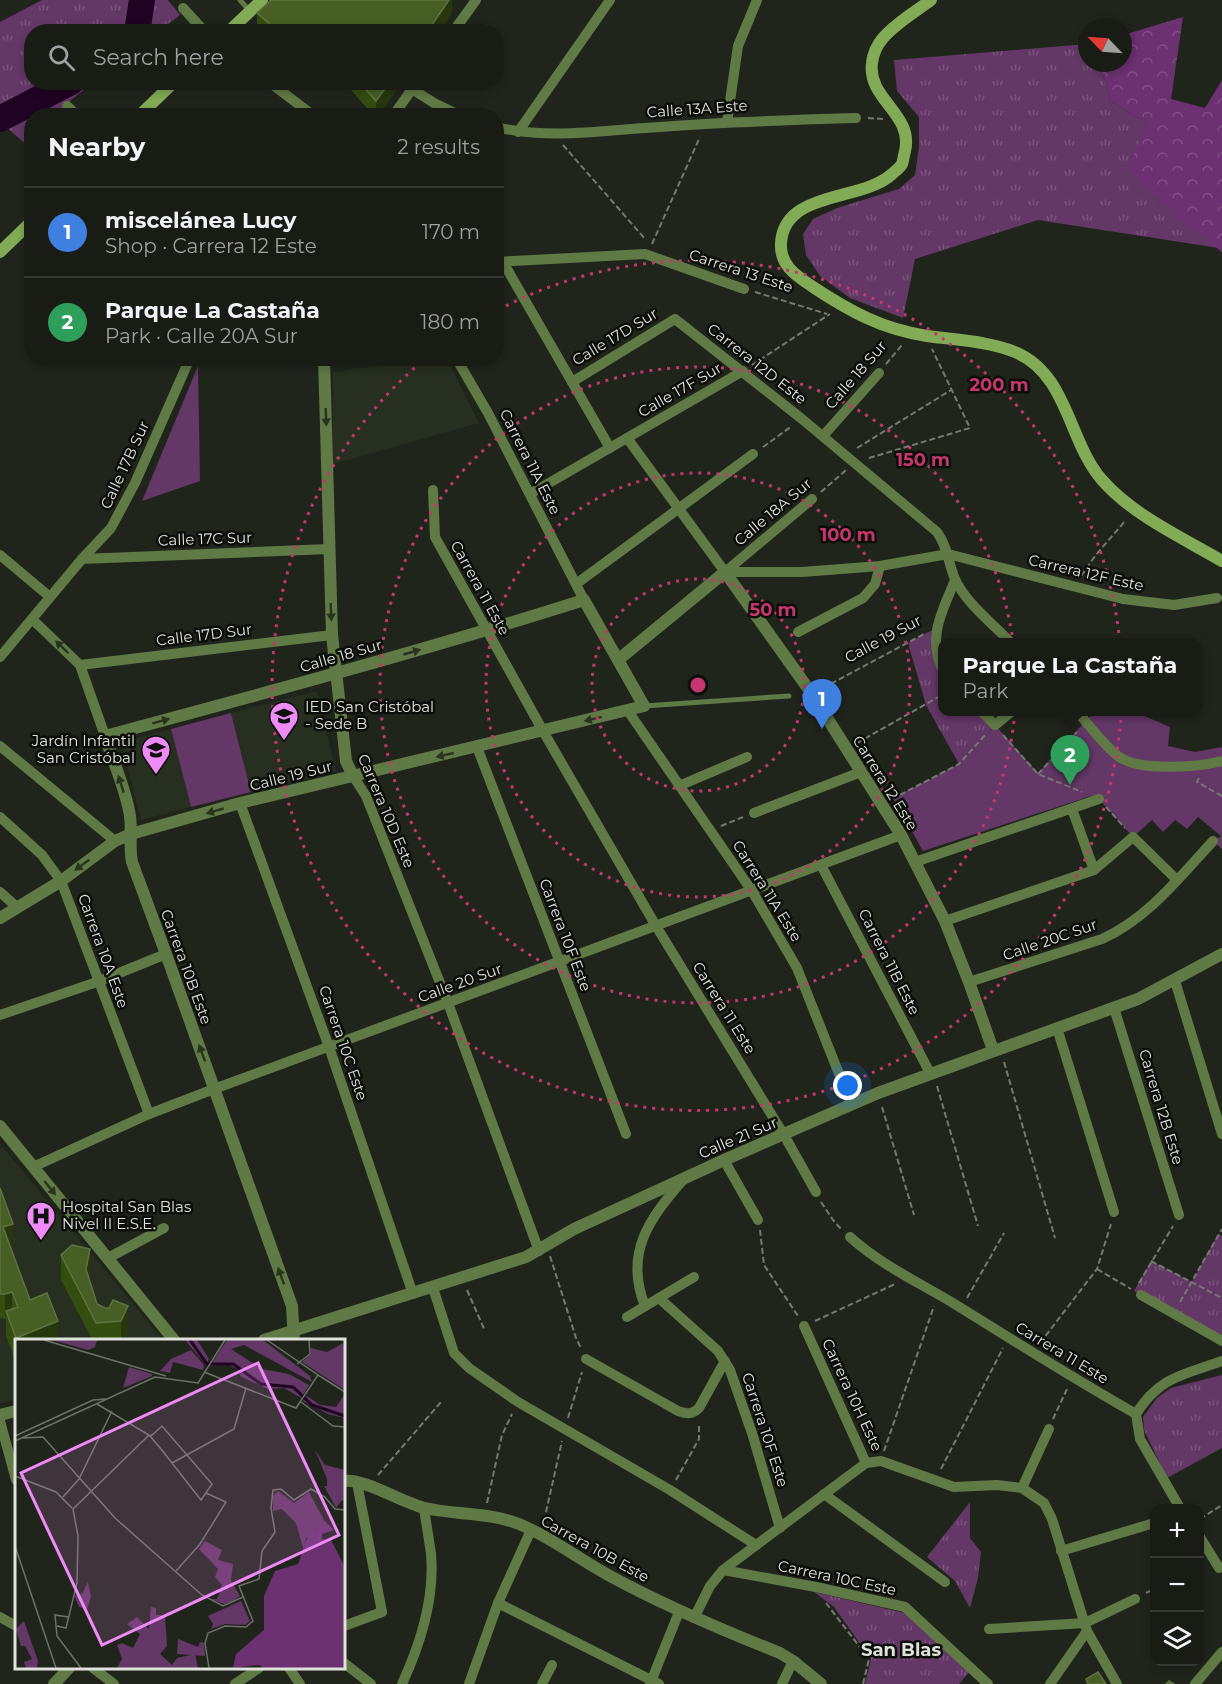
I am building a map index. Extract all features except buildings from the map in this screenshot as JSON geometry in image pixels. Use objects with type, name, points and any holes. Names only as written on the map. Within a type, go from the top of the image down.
[{"type":"main road","points":[[236,24],[262,0]]},
{"type":"main road","points":[[931,0],[882,39],[872,60],[873,83],[901,120],[907,135],[902,165],[878,184],[818,202],[799,211],[788,221],[782,234],[782,256],[788,268],[842,306],[880,325],[926,336],[1004,348],[1033,362],[1054,387],[1090,465],[1111,490],[1136,511],[1222,561]]},
{"type":"main road","points":[[147,108],[166,90]]},
{"type":"main road","points":[[0,252],[24,229]]},
{"type":"street","points":[[459,24],[476,0]]},
{"type":"street","points":[[518,132],[610,0]]},
{"type":"street","points":[[727,122],[738,46],[757,0]]},
{"type":"street","points":[[183,8],[198,24]]},
{"type":"street","points":[[280,90],[303,108]]},
{"type":"street","points":[[399,108],[411,90]]},
{"type":"street","points":[[419,90],[434,103],[444,108]]},
{"type":"street","name":"Calle 13A Este","points":[[504,129],[554,134],[727,122],[856,118]]},
{"type":"street","points":[[504,262],[648,250]]},
{"type":"street","name":"Carrera 13 Este","points":[[648,250],[744,289]]},
{"type":"street","points":[[504,269],[610,448]]},
{"type":"street","name":"Calle 17D Sur","points":[[572,382],[675,319]]},
{"type":"street","name":"Carrera 12D Este","points":[[675,319],[855,462],[937,532],[945,542],[955,580],[963,593],[1006,638]]},
{"type":"street","name":"Calle 17B Sur","points":[[0,657],[111,528],[122,509],[186,366]]},
{"type":"street","name":"Carrera 10D Este","points":[[324,366],[332,635],[346,761],[366,796],[543,1248]]},
{"type":"street","name":"Carrera 11A Este","points":[[461,366],[488,413],[584,600],[644,706]]},
{"type":"street","name":"Calle 17F Sur","points":[[530,494],[743,371]]},
{"type":"street","name":"Calle 18 Sur","points":[[823,436],[879,373]]},
{"type":"street","name":"Carrera 12 Este","points":[[627,438],[812,694],[901,835],[945,921],[997,1049]]},
{"type":"street","points":[[576,584],[753,454]]},
{"type":"street","name":"Carrera 11 Este","points":[[433,490],[435,537],[656,927],[784,1135],[816,1192]]},
{"type":"street","name":"Calle 18A Sur","points":[[618,660],[812,499]]},
{"type":"street","name":"Calle 17C Sur","points":[[82,559],[329,549]]},
{"type":"street","points":[[725,572],[802,572],[880,566],[948,554]]},
{"type":"street","name":"Carrera 12F Este","points":[[948,554],[1123,599],[1174,605],[1217,598]]},
{"type":"street","points":[[0,555],[50,597]]},
{"type":"street","points":[[798,632],[868,594],[878,578],[880,566]]},
{"type":"street","points":[[938,655],[935,645],[936,628],[955,580]]},
{"type":"street","name":"Calle 18 Sur","points":[[105,736],[335,674],[584,600]]},
{"type":"street","name":"Carrera 10B Este","points":[[32,619],[80,665],[127,803],[131,834],[129,848],[132,862],[292,1306],[294,1336]]},
{"type":"street","name":"Calle 17D Sur","points":[[80,665],[332,635]]},
{"type":"street","name":"Calle 19 Sur","points":[[0,918],[61,881],[115,841],[131,834],[240,804],[644,706]]},
{"type":"street","name":"Carrera 11A Este","points":[[628,711],[752,891],[796,968],[851,1104]]},
{"type":"street","points":[[986,716],[995,725],[1005,716]]},
{"type":"street","points":[[1081,716],[1113,752],[1133,764],[1148,766],[1207,764],[1222,761]]},
{"type":"street","points":[[0,746],[115,841]]},
{"type":"street","name":"Carrera 10F Este","points":[[477,747],[626,1134]]},
{"type":"street","points":[[681,785],[747,757]]},
{"type":"street","points":[[754,813],[861,772]]},
{"type":"street","points":[[915,862],[1099,799]]},
{"type":"street","name":"Carrera 10C Este","points":[[240,804],[329,1047],[413,1294]]},
{"type":"street","points":[[1072,809],[1094,870]]},
{"type":"street","name":"Carrera 10A Este","points":[[0,818],[42,855],[61,881],[97,982],[149,1114]]},
{"type":"street","name":"Calle 20 Sur","points":[[33,1167],[149,1114],[214,1089],[901,835]]},
{"type":"street","points":[[945,921],[1094,870],[1133,837],[1178,880]]},
{"type":"street","name":"Calle 20C Sur","points":[[969,982],[1112,934],[1143,914],[1213,841]]},
{"type":"street","name":"Carrera 11B Este","points":[[821,865],[931,1073]]},
{"type":"street","points":[[0,892],[18,908]]},
{"type":"street","points":[[0,1015],[97,982],[166,954]]},
{"type":"street","name":"Calle 21 Sur","points":[[276,1339],[294,1336],[413,1294],[517,1261],[574,1229],[851,1104],[1138,999],[1222,954]]},
{"type":"street","points":[[1175,981],[1222,1134]]},
{"type":"street","name":"Carrera 12B Este","points":[[1114,1008],[1179,1215]]},
{"type":"street","points":[[1057,1028],[1114,1212]]},
{"type":"street","points":[[0,1126],[172,1339]]},
{"type":"street","points":[[723,1160],[758,1220]]},
{"type":"street","points":[[645,1306],[636,1277],[637,1261],[648,1227],[660,1207],[685,1177]]},
{"type":"street","points":[[108,1258],[164,1228]]},
{"type":"street","name":"Carrera 11 Este","points":[[850,1237],[875,1258],[961,1308],[1072,1378],[1136,1414]]},
{"type":"street","points":[[627,1317],[694,1277]]},
{"type":"street","points":[[433,1288],[458,1359],[518,1402],[670,1490],[756,1545]]},
{"type":"street","points":[[1137,1293],[1222,1341]]},
{"type":"street","name":"Carrera 10F Este","points":[[659,1298],[712,1345],[730,1370],[752,1433],[780,1528]]},
{"type":"street","name":"Carrera 10H Este","points":[[804,1326],[866,1463],[881,1461],[934,1481],[963,1488],[997,1485],[1022,1488]]},
{"type":"street","points":[[586,1359],[687,1414],[699,1408],[725,1361]]},
{"type":"street","points":[[1177,1504],[1145,1451],[1140,1439],[1136,1414],[1151,1393],[1160,1385],[1222,1361]]},
{"type":"street","points":[[0,1415],[15,1411]]},
{"type":"street","points":[[0,1421],[15,1476]]},
{"type":"street","points":[[1049,1429],[1022,1488],[1037,1497],[1048,1511],[1086,1627],[1117,1684]]},
{"type":"street","points":[[694,1618],[710,1586],[723,1570],[866,1463]]},
{"type":"street","points":[[345,1626],[382,1612],[352,1481]]},
{"type":"street","name":"Carrera 10B Este","points":[[352,1481],[424,1508],[500,1518],[536,1533],[679,1612],[780,1653],[821,1684]]},
{"type":"street","points":[[824,1494],[945,1582]]},
{"type":"street","points":[[402,1684],[417,1651],[429,1604],[431,1556],[424,1508]]},
{"type":"street","points":[[1061,1551],[1150,1524]]},
{"type":"street","points":[[469,1684],[498,1603],[536,1533]]},
{"type":"street","points":[[1204,1544],[1219,1568]]},
{"type":"street","name":"Carrera 10C Este","points":[[723,1570],[816,1587],[905,1607],[988,1684]]},
{"type":"street","points":[[1050,1684],[1086,1627],[1135,1599]]},
{"type":"street","points":[[498,1603],[653,1683],[679,1612]]},
{"type":"street","points":[[989,1629],[1086,1627]]},
{"type":"street","points":[[1195,1684],[1222,1652]]},
{"type":"street","points":[[782,1684],[793,1661]]},
{"type":"street","points":[[345,1664],[371,1684]]},
{"type":"street","points":[[542,1684],[552,1665]]},
{"type":"street","points":[[54,1684],[68,1669]]},
{"type":"street","points":[[94,1669],[114,1684]]},
{"type":"street","points":[[235,1684],[258,1669]]},
{"type":"street","points":[[290,1669],[300,1684]]},
{"type":"lane","points":[[240,0],[250,11]]},
{"type":"lane","name":"Calle 19 Sur","points":[[644,706],[789,696]]},
{"type":"path","points":[[856,118],[901,120]]},
{"type":"path","points":[[554,134],[648,250],[706,124]]},
{"type":"path","name":"Carrera 13 Este","points":[[744,289],[828,315]]},
{"type":"path","name":"Calle 17F Sur","points":[[743,371],[842,306]]},
{"type":"path","name":"Calle 18 Sur","points":[[879,373],[911,333]]},
{"type":"path","points":[[846,455],[951,390],[926,336]]},
{"type":"path","name":"Calle 18A Sur","points":[[812,499],[855,462],[969,428],[951,390]]},
{"type":"path","points":[[753,454],[802,419]]},
{"type":"path","points":[[1075,587],[1105,543],[1136,511]]},
{"type":"path","name":"Calle 19 Sur","points":[[812,694],[936,628]]},
{"type":"path","points":[[847,749],[938,697]]},
{"type":"path","points":[[1038,774],[1086,722]]},
{"type":"path","points":[[881,804],[959,764],[995,725],[1038,774],[1099,799],[1133,837]]},
{"type":"path","points":[[1207,764],[1197,782],[1222,796]]},
{"type":"path","points":[[710,830],[754,813]]},
{"type":"path","points":[[997,1049],[1055,1238]]},
{"type":"path","points":[[931,1073],[978,1226]]},
{"type":"path","points":[[878,1093],[914,1215]]},
{"type":"path","points":[[816,1192],[833,1220],[850,1237]]},
{"type":"path","points":[[1032,1353],[1097,1269],[1114,1212]]},
{"type":"path","points":[[1097,1269],[1137,1293],[1151,1261],[1179,1215]]},
{"type":"path","name":"Carrera 10H Este","points":[[758,1220],[764,1265],[804,1326]]},
{"type":"path","points":[[1173,1314],[1222,1229]]},
{"type":"path","points":[[961,1308],[1004,1233]]},
{"type":"path","points":[[536,1533],[586,1359],[543,1248]]},
{"type":"path","points":[[1151,1261],[1222,1298]]},
{"type":"path","points":[[804,1326],[908,1278]]},
{"type":"path","points":[[462,1279],[485,1330]]},
{"type":"path","points":[[881,1461],[938,1294]]},
{"type":"path","points":[[934,1481],[1008,1338]]},
{"type":"path","points":[[1049,1429],[1072,1378]]},
{"type":"path","points":[[352,1481],[441,1402]]},
{"type":"path","points":[[484,1515],[502,1435],[518,1402]]},
{"type":"path","points":[[670,1490],[699,1439],[699,1408]]},
{"type":"path","points":[[1204,1517],[1222,1506]]},
{"type":"path","points":[[825,1602],[869,1659],[863,1684]]},
{"type":"shaded area","points":[[377,366],[450,366],[479,423],[333,464],[333,372]]},
{"type":"shaded area","name":"IED San Cristóbal - Sede B","points":[[317,691],[336,771],[251,792],[231,713]]},
{"type":"shaded area","name":"Jardín Infantil San Cristóbal","points":[[171,729],[191,807],[141,820],[121,742]]},
{"type":"shaded area","name":"Hospital San Blas Nivel II E.S.E.","points":[[0,1144],[162,1339],[15,1339],[15,1399],[0,1404]]},
{"type":"green space","points":[[42,0],[168,0],[180,15],[168,24],[24,24],[24,90],[84,90],[64,108],[24,108],[24,143],[4,125],[0,128],[0,22]]},
{"type":"green space","points":[[1183,17],[1171,99],[1205,108],[1222,80],[1222,252],[1155,198],[1128,169],[1147,123],[1110,101],[1102,72],[1132,72],[1132,32]]},
{"type":"green space","points":[[1078,45],[1078,72],[1102,72],[1110,101],[1147,123],[1155,198],[1219,248],[1038,220],[915,259],[903,318],[850,298],[820,276],[806,255],[803,234],[813,219],[837,208],[899,189],[915,175],[919,147],[919,117],[897,91],[894,60]]},
{"type":"green space","points":[[198,366],[200,481],[142,501]]},
{"type":"green space","points":[[936,628],[938,716],[986,716],[995,725],[959,764],[926,705],[908,643]]},
{"type":"green space","points":[[231,713],[251,792],[191,807],[171,729]]},
{"type":"green space","points":[[1090,716],[1144,716],[1170,727],[1168,746],[1195,752],[1222,747],[1222,849],[1213,841],[1221,836],[1198,817],[1187,829],[1175,820],[1163,832],[1152,820],[1133,837],[1099,799],[1091,796],[923,851],[893,798],[959,764],[995,725],[1038,773]]},
{"type":"green space","points":[[1218,1234],[1222,1236],[1222,1341],[1134,1291],[1151,1261],[1192,1282]]},
{"type":"green space","points":[[1222,1375],[1222,1448],[1167,1478],[1144,1430],[1143,1417],[1157,1398],[1171,1388]]},
{"type":"green space","points":[[970,1502],[970,1538],[981,1552],[978,1578],[970,1608],[955,1581],[927,1557]]},
{"type":"green space","points":[[814,1592],[909,1614],[971,1670],[959,1684],[865,1684],[871,1659],[834,1607]]},
{"type":"waterway","points":[[138,24],[142,0]]},
{"type":"waterway","points":[[0,119],[56,90]]},
{"type":"place","name":"miscelánea Lucy","points":[[822,729]]},
{"type":"place","name":"IED San Cristóbal - Sede B","points":[[284,742]]},
{"type":"place","name":"Jardín Infantil San Cristóbal","points":[[156,776]]},
{"type":"place","name":"Parque La Castaña","points":[[1070,785]]},
{"type":"place","name":"Hospital San Blas Nivel II E.S.E.","points":[[41,1242]]},
{"type":"district","name":"San Blas","points":[[901,1650]]}]
